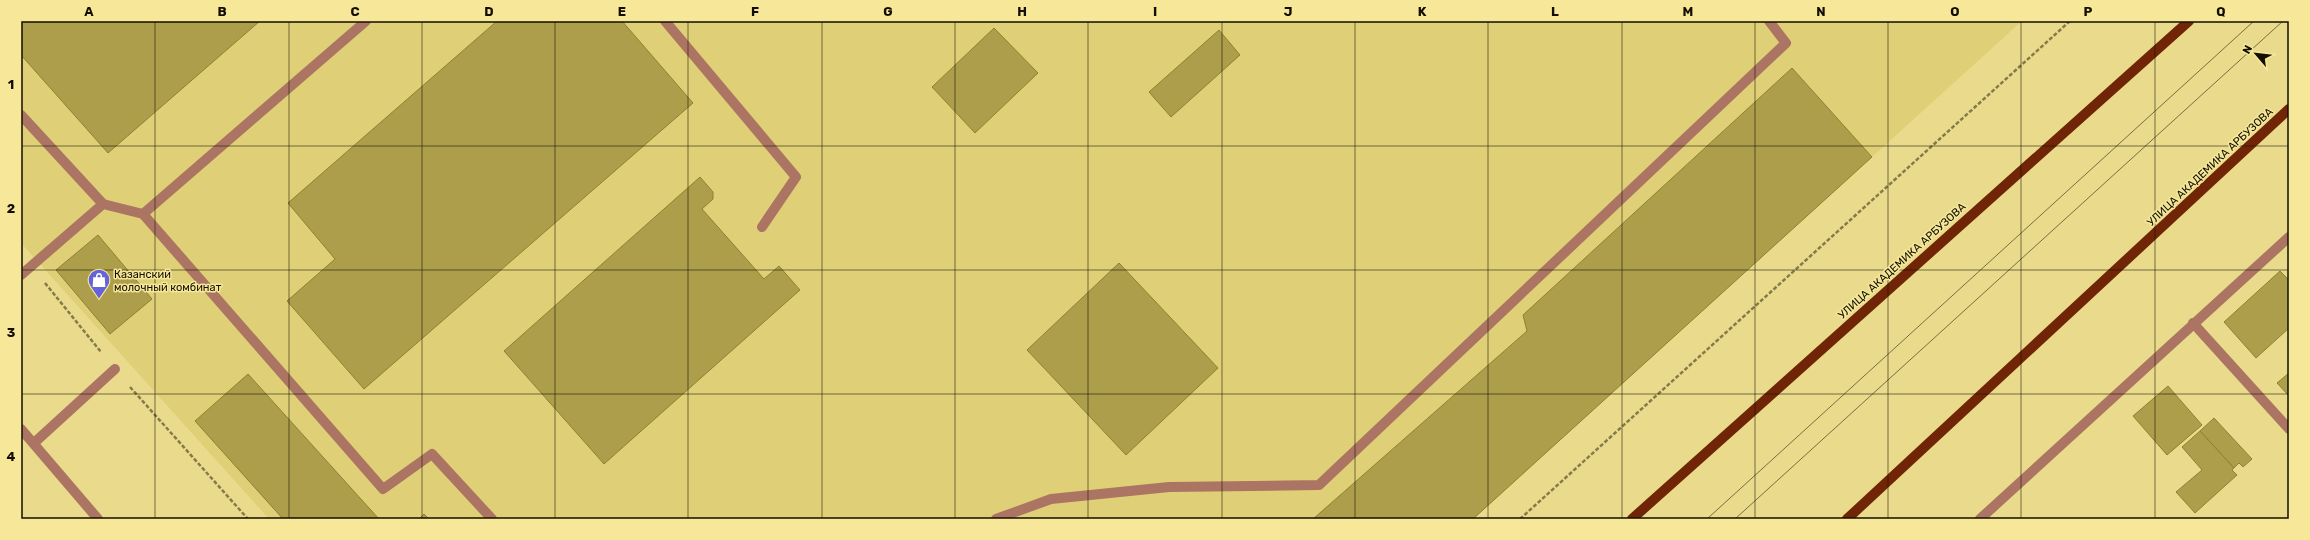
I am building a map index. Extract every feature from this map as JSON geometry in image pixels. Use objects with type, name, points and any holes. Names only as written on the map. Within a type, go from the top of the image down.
[{"type":"main road","name":"УЛИЦА АКАДЕМИКА АРБУЗОВА","points":[[1632,519],[2189,21]]},
{"type":"main road","name":"УЛИЦА АКАДЕМИКА АРБУЗОВА","points":[[1847,519],[2289,109]]},
{"type":"street","points":[[143,214],[366,21]]},
{"type":"street","points":[[666,21],[796,177],[762,227]]},
{"type":"street","points":[[996,519],[1051,499],[1169,487],[1319,485],[1786,43],[1769,21]]},
{"type":"street","points":[[21,114],[103,204],[143,214],[383,488],[432,454],[492,519]]},
{"type":"street","points":[[21,275],[103,204]]},
{"type":"street","points":[[1980,519],[2193,322],[2289,237]]},
{"type":"street","points":[[2193,322],[2289,428]]},
{"type":"street","points":[[34,443],[114,369]]},
{"type":"street","points":[[21,429],[98,519]]},
{"type":"path","points":[[1520,519],[2070,21]]},
{"type":"path","points":[[32,266],[114,369],[248,519]]},
{"type":"shaded area","name":"Казанский молочный комбинат","points":[[21,21],[2022,21],[1473,519],[269,519],[21,243]]},
{"type":"building","points":[[21,21],[260,21],[108,153],[21,55]]},
{"type":"building","points":[[497,21],[622,21],[693,103],[364,389],[287,301],[335,259],[288,203]]},
{"type":"building","points":[[994,28],[1038,73],[975,133],[932,87]]},
{"type":"building","points":[[1219,30],[1240,55],[1171,117],[1149,92]]},
{"type":"building","points":[[1792,68],[1872,157],[1473,519],[1313,519],[1527,331],[1523,315]]},
{"type":"building","points":[[700,177],[713,192],[713,199],[702,209],[764,279],[779,266],[800,290],[604,464],[504,351]]},
{"type":"building","points":[[98,235],[152,299],[110,334],[56,270]]},
{"type":"building","points":[[1119,263],[1218,368],[1126,455],[1027,350]]},
{"type":"building","points":[[2280,271],[2289,280],[2289,328],[2256,358],[2224,322]]},
{"type":"building","points":[[2289,373],[2289,396],[2277,383]]},
{"type":"building","points":[[248,374],[379,519],[283,519],[195,421]]},
{"type":"building","points":[[2168,386],[2202,425],[2167,455],[2133,416]]},
{"type":"building","points":[[2214,418],[2252,459],[2243,467],[2239,463],[2234,468],[2200,431]]},
{"type":"building","points":[[2200,431],[2234,468],[2232,470],[2237,475],[2195,513],[2176,492],[2202,470],[2182,447]]},
{"type":"building","points":[[424,514],[429,519],[419,519]]},
{"type":"tram line","points":[[1707,519],[2254,21]]},
{"type":"tram line","points":[[1735,519],[2283,21]]},
{"type":"place","name":"Казанский молочный комбинат","points":[[99,300]]}]
